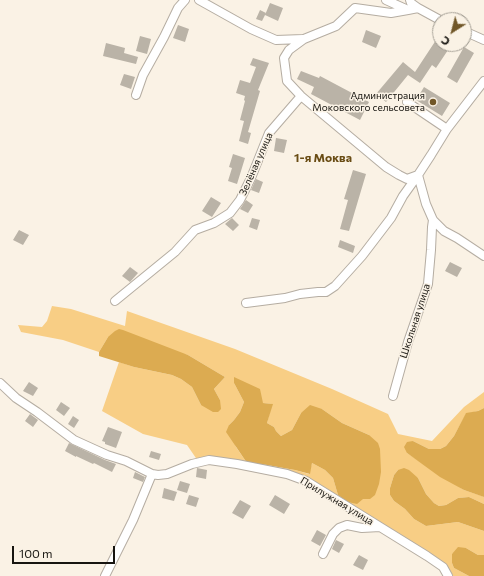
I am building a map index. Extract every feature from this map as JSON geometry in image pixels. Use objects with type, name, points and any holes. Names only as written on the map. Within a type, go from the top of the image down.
[{"type":"street","points":[[136,95],[143,75],[178,8],[185,0]]},
{"type":"street","points":[[198,0],[251,29],[276,40],[304,39]]},
{"type":"street","points":[[386,0],[408,10]]},
{"type":"street","points":[[410,0],[418,8],[432,16]]},
{"type":"street","points":[[418,8],[391,14],[355,8],[336,26],[304,39],[289,50],[284,58],[287,81],[301,96],[386,167],[398,175],[407,178],[418,175]]},
{"type":"street","points":[[472,35],[484,40]]},
{"type":"street","points":[[246,303],[285,298],[300,294],[326,292],[334,286],[362,256],[391,218],[403,196],[447,129],[484,81]]},
{"type":"street","name":"Зелёная улица","points":[[115,301],[175,252],[195,230],[214,223],[230,213],[240,200],[251,178],[269,133],[301,96]]},
{"type":"street","points":[[407,102],[447,129]]},
{"type":"street","points":[[418,175],[426,204],[434,220],[444,231],[484,256]]},
{"type":"street","name":"Школьная улица","points":[[393,396],[408,342],[428,284],[432,227],[434,220]]},
{"type":"street","points":[[0,383],[16,398],[38,412],[74,440],[107,455],[126,461],[152,474],[133,520],[105,576]]},
{"type":"street","name":"Прилужная улица","points":[[152,474],[166,474],[192,464],[209,460],[287,474],[306,481],[427,556],[442,567],[448,576]]},
{"type":"street","points":[[323,554],[333,534],[339,528],[346,525],[362,528],[381,527]]},
{"type":"shaded area","points":[[52,306],[71,309],[125,326],[127,311],[235,349],[332,389],[388,414],[398,434],[432,441],[464,407],[484,392],[484,408],[466,414],[454,436],[446,446],[440,449],[429,449],[413,441],[407,453],[464,490],[484,497],[484,504],[469,497],[458,498],[446,505],[439,506],[426,494],[418,478],[398,470],[394,475],[390,488],[390,495],[394,501],[405,509],[414,519],[426,526],[458,522],[484,531],[484,555],[478,555],[466,548],[452,554],[452,563],[454,568],[469,576],[452,576],[451,572],[443,562],[306,480],[198,461],[187,445],[143,434],[102,411],[119,362],[134,367],[172,375],[181,379],[192,387],[201,405],[220,400],[214,389],[225,377],[188,355],[108,337],[99,352],[63,340],[21,332],[18,325],[42,327],[47,321]],"holes":[[[234,383],[263,403],[272,404],[267,423],[274,427],[281,436],[292,430],[301,413],[322,409],[342,423],[369,435],[338,495],[333,478],[325,470],[312,463],[309,474],[267,465],[247,463],[236,447],[229,425],[240,412],[244,402]]]},
{"type":"shaded area","points":[[119,329],[188,355],[225,377],[214,389],[220,400],[221,409],[218,412],[213,412],[201,405],[192,387],[181,379],[172,375],[134,367],[99,356],[99,352],[108,337]]},
{"type":"shaded area","points":[[234,377],[260,389],[263,403],[273,404],[267,423],[274,427],[281,436],[292,430],[301,413],[310,405],[322,409],[342,423],[369,435],[378,443],[380,449],[381,472],[375,495],[370,499],[363,499],[357,504],[348,502],[338,495],[333,478],[325,470],[312,463],[310,474],[267,465],[247,463],[226,432],[229,425],[240,412],[244,402],[234,383]]},
{"type":"shaded area","points":[[484,408],[484,497],[464,490],[440,477],[407,453],[404,447],[407,442],[413,441],[429,449],[440,449],[446,446],[454,436],[466,413],[478,411]]},
{"type":"shaded area","points":[[404,468],[409,470],[418,478],[426,494],[439,506],[446,505],[458,498],[469,497],[484,504],[484,531],[458,522],[426,526],[414,519],[405,509],[394,501],[390,495],[390,488],[394,475],[398,470]]},
{"type":"shaded area","points":[[458,547],[466,548],[478,555],[484,555],[484,576],[469,576],[454,568],[452,563],[452,554]]},
{"type":"building","points":[[270,3],[283,8],[278,21],[265,15]]},
{"type":"building","points":[[260,10],[266,13],[262,21],[256,19]]},
{"type":"building","points":[[178,25],[189,29],[185,42],[173,38]]},
{"type":"building","points":[[366,30],[381,36],[376,48],[362,42]]},
{"type":"building","points":[[140,36],[151,39],[147,54],[136,51]]},
{"type":"building","points":[[106,43],[125,48],[124,53],[138,57],[136,64],[103,56]]},
{"type":"building","points":[[432,46],[432,52],[447,52],[436,68],[432,65],[420,83],[408,75],[386,102],[376,94],[403,62],[415,72]]},
{"type":"building","points":[[461,52],[474,53],[457,83],[447,77]]},
{"type":"building","points":[[253,58],[269,63],[258,90],[260,91],[248,132],[251,133],[248,144],[239,141],[244,121],[240,120],[245,96],[236,93],[240,80],[250,83],[256,67],[250,65]]},
{"type":"building","points":[[301,71],[319,78],[320,76],[369,102],[360,120],[311,94],[314,87],[297,79]]},
{"type":"building","points":[[124,74],[135,77],[131,89],[120,85]]},
{"type":"building","name":"Администрация Моковского сельсовета","points":[[424,87],[450,103],[442,116],[416,100]]},
{"type":"building","points":[[276,138],[287,140],[284,153],[274,151]]},
{"type":"building","points":[[233,154],[245,158],[237,184],[228,181],[232,168],[229,167]]},
{"type":"building","points":[[353,170],[366,174],[349,231],[340,229],[348,200],[344,199]]},
{"type":"building","points":[[256,179],[263,182],[259,193],[251,190]]},
{"type":"building","points":[[211,197],[221,203],[212,217],[202,211]]},
{"type":"building","points":[[246,200],[253,205],[248,213],[240,209]]},
{"type":"building","points":[[232,218],[239,225],[233,231],[225,224]]},
{"type":"building","points":[[252,218],[260,220],[257,230],[249,227]]},
{"type":"building","points":[[19,230],[29,235],[23,245],[13,240]]},
{"type":"building","points":[[340,240],[355,246],[353,253],[338,247]]},
{"type":"building","points":[[450,262],[462,268],[457,277],[445,271]]},
{"type":"building","points":[[130,267],[138,273],[130,282],[122,276]]},
{"type":"building","points":[[29,382],[38,388],[33,396],[23,391]]},
{"type":"building","points":[[61,402],[70,408],[64,416],[56,410]]},
{"type":"building","points":[[30,414],[38,420],[33,427],[25,421]]},
{"type":"building","points":[[73,416],[79,420],[74,428],[68,424]]},
{"type":"building","points":[[108,427],[122,432],[116,448],[105,444],[105,442],[102,441]]},
{"type":"building","points":[[69,443],[116,464],[112,472],[65,451]]},
{"type":"building","points":[[151,451],[161,454],[159,460],[149,457]]},
{"type":"building","points":[[197,468],[207,470],[206,479],[196,477]]},
{"type":"building","points":[[135,472],[145,477],[143,482],[133,478]]},
{"type":"building","points":[[180,481],[190,484],[187,493],[177,490]]},
{"type":"building","points":[[164,488],[177,492],[174,501],[162,498]]},
{"type":"building","points":[[189,495],[199,498],[196,507],[186,504]]},
{"type":"building","points":[[275,495],[290,504],[284,514],[269,505]]},
{"type":"building","points":[[240,500],[251,506],[243,519],[232,513]]},
{"type":"building","points":[[317,530],[326,535],[320,546],[311,541]]},
{"type":"building","points":[[336,540],[344,544],[339,553],[332,549]]},
{"type":"building","points":[[359,555],[368,560],[363,570],[353,565]]},
{"type":"place","name":"Администрация Моковского сельсовета","points":[[433,102]]},
{"type":"district","name":"1-я Моква","points":[[323,158]]}]
